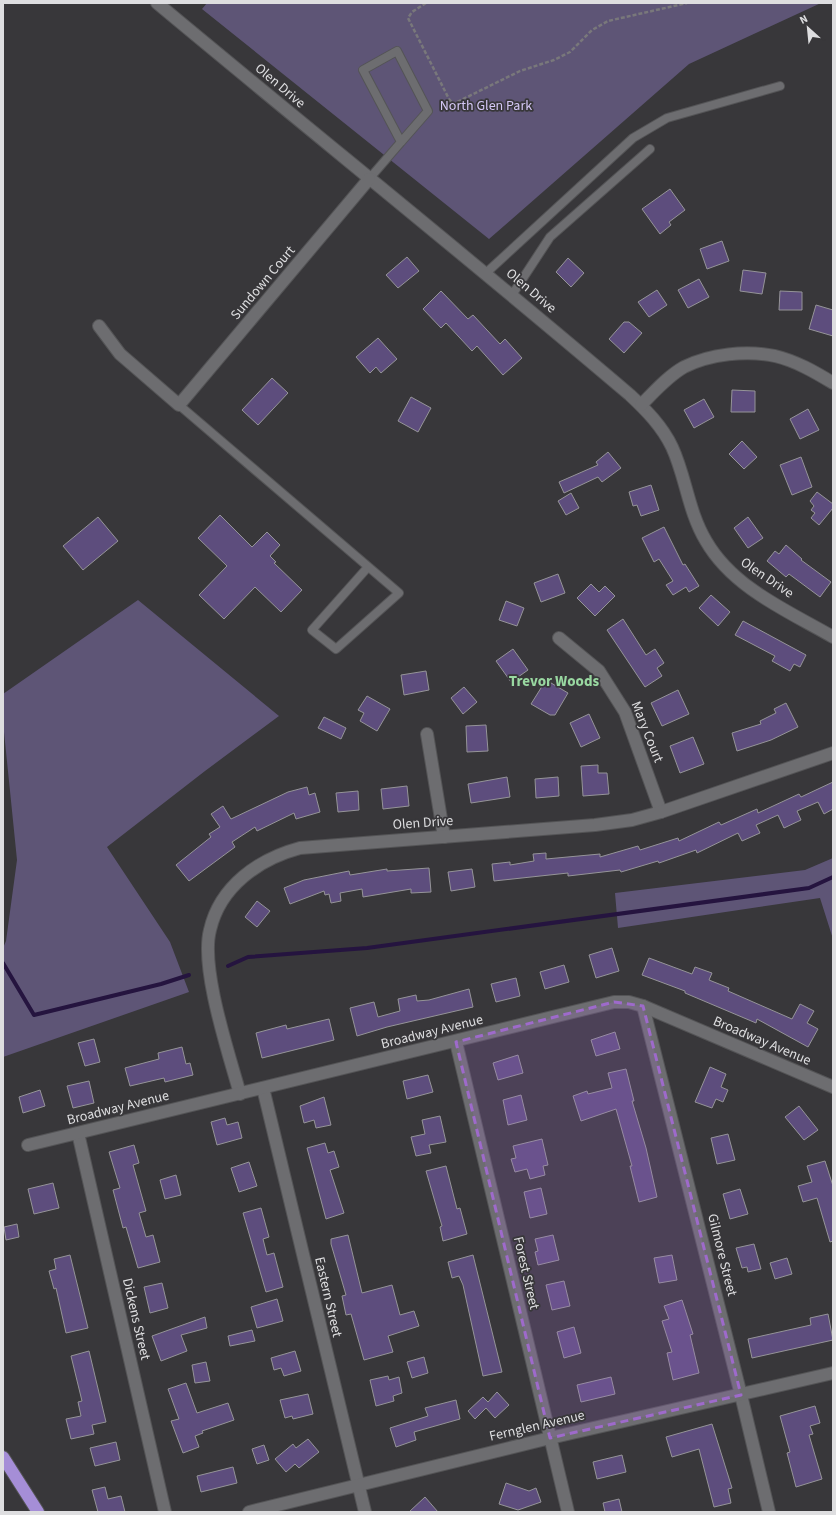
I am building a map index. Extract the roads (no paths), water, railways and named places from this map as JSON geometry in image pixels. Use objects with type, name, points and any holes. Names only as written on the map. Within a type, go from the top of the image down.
[{"type":"highway","points":[[3,1457],[38,1512]]},
{"type":"street","name":"Olen Drive","points":[[157,3],[369,179],[486,273],[640,405],[659,426],[669,442],[676,457],[696,521],[706,542],[722,563],[736,578],[833,637]]},
{"type":"street","name":"Sundown Court","points":[[179,405],[369,179]]},
{"type":"street","points":[[99,326],[120,354],[179,405]]},
{"type":"street","points":[[640,405],[670,377],[684,367],[700,361],[730,355],[760,354],[775,356],[804,367],[833,383]]},
{"type":"street","name":"Mary Court","points":[[559,638],[599,671],[625,712],[661,812]]},
{"type":"street","points":[[428,734],[444,837]]},
{"type":"street","name":"Olen Drive","points":[[240,1094],[218,1011],[208,956],[209,930],[220,904],[229,891],[239,879],[264,861],[281,853],[300,848],[602,824],[632,820],[661,812],[833,753]]},
{"type":"street","name":"Broadway Avenue","points":[[28,1145],[456,1042],[614,1002],[629,1002],[643,1006],[833,1087]]},
{"type":"street","name":"Gilmore Street","points":[[643,1006],[742,1395],[769,1512]]},
{"type":"street","name":"Forest Street","points":[[456,1042],[568,1512]]},
{"type":"street","name":"Eastern Street","points":[[263,1088],[365,1512]]},
{"type":"street","name":"Dickens Street","points":[[78,1133],[165,1512]]},
{"type":"street","name":"Fernglen Avenue","points":[[249,1512],[550,1438],[833,1373]]},
{"type":"lane","points":[[369,179],[428,111],[397,51],[362,70],[401,142]]},
{"type":"lane","points":[[486,273],[633,138],[667,118],[780,86]]},
{"type":"lane","points":[[512,295],[550,237],[650,149]]},
{"type":"lane","points":[[179,405],[399,593],[336,649],[312,630],[368,567]]},
{"type":"waterway","points":[[228,966],[248,957],[367,948],[809,888],[833,877]]},
{"type":"waterway","points":[[3,963],[34,1015],[161,984],[189,975]]},
{"type":"district","name":"Trevor Woods","points":[[554,681]]},
{"type":"park label","name":"North Glen Park","points":[[486,106]]}]
